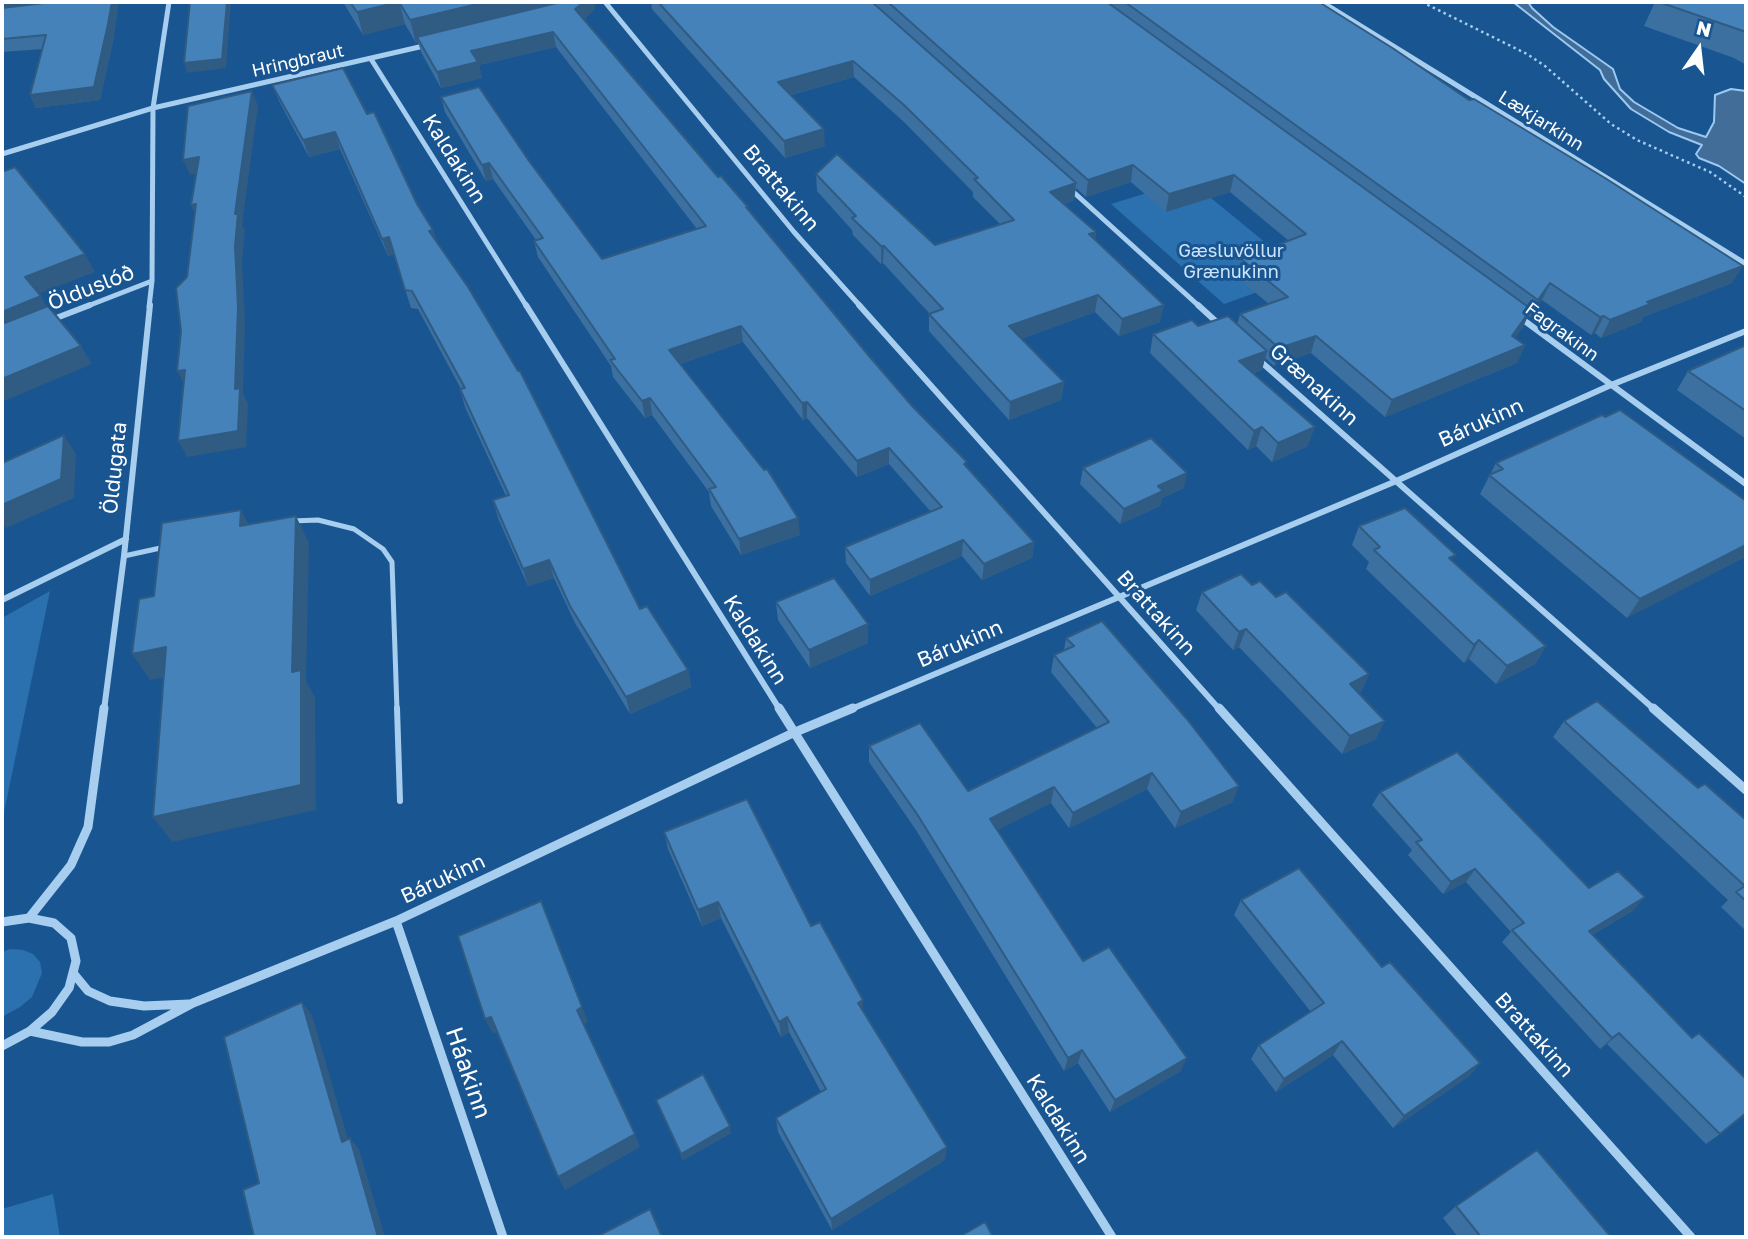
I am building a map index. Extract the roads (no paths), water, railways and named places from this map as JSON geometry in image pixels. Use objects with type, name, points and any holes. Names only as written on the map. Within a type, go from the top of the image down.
[{"type":"street","name":"Öldugata","points":[[29,918],[71,865],[88,827],[126,540],[152,281],[153,108],[169,2]]},
{"type":"street","name":"Brattakinn","points":[[605,2],[794,232],[1691,1237]]},
{"type":"street","name":"Lækjarkinn","points":[[1322,2],[1746,264]]},
{"type":"street","name":"Hringbraut","points":[[2,155],[153,108],[435,43]]},
{"type":"street","name":"Kaldakinn","points":[[371,59],[1112,1237]]},
{"type":"street","points":[[1067,186],[1230,334]]},
{"type":"street","name":"Ölduslóð","points":[[39,325],[152,281]]},
{"type":"street","name":"Fagrakinn","points":[[1511,311],[1746,484]]},
{"type":"street","name":"Bárukinn","points":[[30,1031],[82,1042],[109,1042],[132,1035],[193,1003],[396,921],[793,733],[1394,482],[1611,385],[1746,331]]},
{"type":"street","name":"Grænakinn","points":[[1251,352],[1394,482],[1746,790]]},
{"type":"street","points":[[2,600],[126,540]]},
{"type":"street","points":[[2,922],[29,918],[54,923],[64,929],[75,949],[74,974],[61,1002],[30,1031],[3,1046]]},
{"type":"street","name":"Háakinn","points":[[396,921],[503,1237]]},
{"type":"street","name":"Bárukinn","points":[[74,974],[88,991],[110,1000],[144,1006],[193,1003]]},
{"type":"lane","points":[[284,523],[318,520],[354,530],[383,549],[392,562],[400,801]]},
{"type":"lane","points":[[124,556],[177,545]]},
{"type":"park label","name":"Gæsluvöllur Grænukinn","points":[[1231,261]]}]
